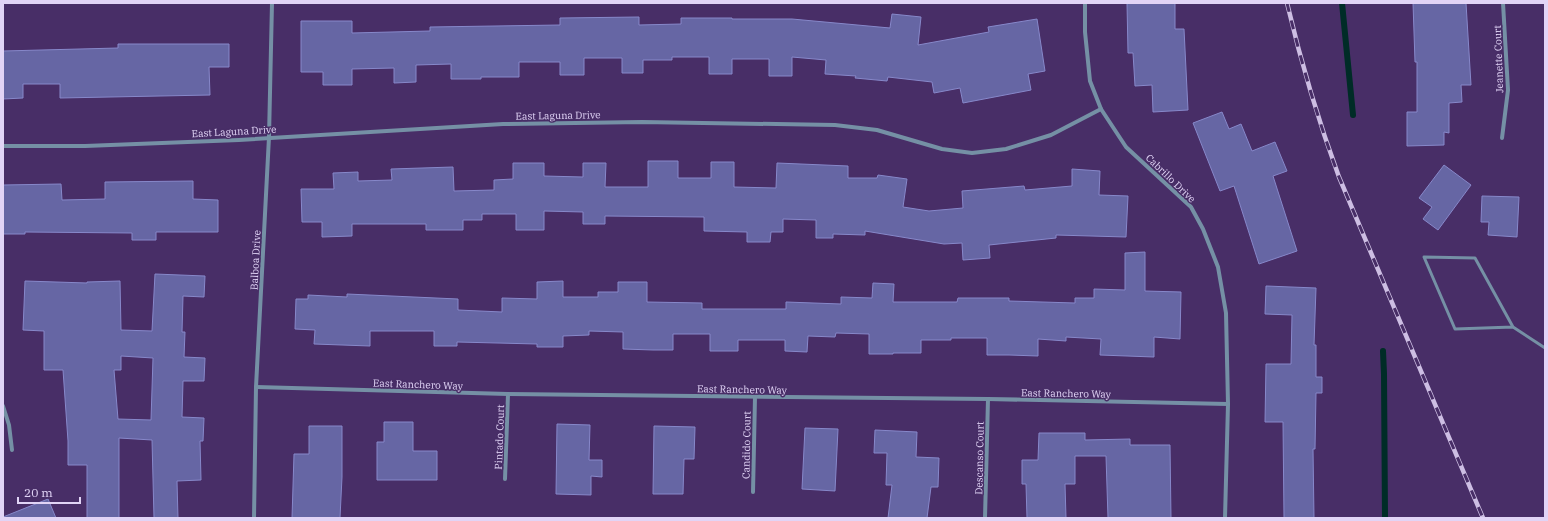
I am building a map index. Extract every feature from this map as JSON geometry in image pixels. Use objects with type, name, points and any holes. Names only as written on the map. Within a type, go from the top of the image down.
[{"type":"street","name":"Balboa Drive","points":[[254,518],[256,387],[269,137],[272,3]]},
{"type":"street","name":"Cabrillo Drive","points":[[1085,3],[1085,32],[1090,81],[1101,110],[1126,147],[1191,207],[1203,229],[1218,267],[1226,313],[1228,404],[1225,518]]},
{"type":"street","name":"Jeanette Court","points":[[1502,138],[1508,90],[1503,3]]},
{"type":"street","name":"East Laguna Drive","points":[[3,146],[85,146],[511,124],[642,122],[835,125],[877,130],[942,149],[972,153],[1006,149],[1051,135],[1101,110]]},
{"type":"street","name":"East Ranchero Way","points":[[256,387],[508,394],[988,399],[1228,404]]},
{"type":"street","name":"Pintado Court","points":[[505,479],[508,394]]},
{"type":"street","name":"Candido Court","points":[[753,492],[755,397]]},
{"type":"street","name":"Descanso Court","points":[[985,518],[988,399]]},
{"type":"street","points":[[3,406],[9,425],[12,450]]},
{"type":"lane","points":[[1513,327],[1455,329],[1424,257],[1474,258],[1513,327],[1545,348]]},
{"type":"building","points":[[1127,3],[1175,3],[1175,29],[1184,29],[1188,110],[1153,112],[1152,85],[1135,86],[1133,53],[1128,53]]},
{"type":"building","points":[[1413,3],[1466,3],[1471,85],[1461,85],[1462,102],[1449,103],[1449,133],[1444,132],[1444,145],[1407,146],[1407,112],[1417,112],[1417,62],[1415,62]]},
{"type":"building","points":[[892,14],[921,17],[918,45],[989,32],[988,27],[1037,19],[1045,71],[1028,74],[1031,90],[963,103],[960,88],[934,93],[932,82],[888,77],[887,81],[855,78],[856,76],[825,74],[826,60],[792,57],[792,76],[769,76],[769,59],[732,59],[732,74],[709,74],[709,57],[672,57],[672,60],[643,60],[643,73],[622,73],[622,58],[584,58],[584,75],[560,75],[560,62],[519,62],[519,77],[481,77],[481,79],[451,79],[451,64],[416,65],[416,82],[394,83],[394,68],[352,69],[352,85],[323,85],[323,72],[301,72],[301,21],[352,21],[352,33],[430,31],[430,27],[560,25],[560,18],[639,17],[639,25],[681,24],[681,18],[732,18],[792,19],[890,28]]},
{"type":"building","points":[[118,44],[229,44],[229,67],[209,67],[210,95],[60,98],[60,84],[23,84],[23,98],[3,99],[3,51],[118,48]]},
{"type":"building","points":[[1222,112],[1229,129],[1241,124],[1252,151],[1275,142],[1287,171],[1273,176],[1297,251],[1259,264],[1234,186],[1220,191],[1193,123]]},
{"type":"building","points":[[648,161],[678,161],[678,178],[711,178],[711,162],[734,162],[734,187],[776,188],[777,163],[848,166],[848,178],[877,178],[878,175],[907,179],[903,207],[929,211],[963,208],[962,191],[1024,186],[1025,190],[1072,186],[1072,169],[1100,171],[1099,195],[1128,196],[1126,237],[1056,235],[1056,238],[989,245],[990,258],[963,260],[962,243],[944,244],[865,231],[865,235],[833,234],[833,238],[816,238],[816,220],[783,219],[783,232],[771,232],[770,242],[747,242],[747,232],[704,231],[704,217],[605,216],[605,224],[583,224],[583,212],[544,211],[544,230],[516,230],[516,214],[482,214],[482,220],[463,220],[463,230],[426,230],[426,224],[352,224],[352,236],[322,237],[322,222],[302,222],[301,189],[334,189],[333,173],[358,172],[358,181],[392,180],[391,169],[453,167],[454,191],[494,190],[494,180],[513,179],[513,163],[544,163],[544,176],[583,177],[583,163],[606,163],[605,187],[648,187]]},
{"type":"building","points":[[1444,165],[1471,185],[1438,230],[1423,219],[1432,207],[1419,198]]},
{"type":"building","points":[[193,181],[193,199],[218,200],[218,232],[156,232],[156,240],[132,240],[132,233],[25,232],[25,234],[3,234],[3,185],[61,184],[62,200],[105,199],[105,182]]},
{"type":"building","points":[[1482,196],[1519,197],[1517,237],[1488,235],[1489,222],[1481,222]]},
{"type":"building","points":[[1145,252],[1145,291],[1181,292],[1180,339],[1154,337],[1154,357],[1100,355],[1101,339],[1066,337],[1066,341],[1038,339],[1038,356],[987,355],[987,338],[921,340],[921,353],[869,354],[869,334],[836,333],[835,337],[808,336],[807,352],[785,351],[785,340],[738,340],[738,351],[710,351],[710,334],[673,334],[673,350],[623,349],[623,332],[589,331],[589,335],[563,336],[563,347],[537,347],[537,344],[457,342],[457,346],[434,346],[434,331],[370,331],[370,346],[314,344],[315,330],[295,329],[296,299],[308,299],[308,295],[347,297],[347,294],[458,299],[458,310],[502,312],[502,298],[537,299],[537,282],[563,281],[563,297],[598,297],[598,292],[618,292],[618,282],[647,282],[647,302],[702,303],[702,309],[786,309],[786,302],[841,304],[841,297],[872,298],[873,283],[894,284],[893,302],[957,302],[958,298],[1009,298],[1009,301],[1075,303],[1075,298],[1094,298],[1094,289],[1125,290],[1125,253]]},
{"type":"building","points":[[155,274],[205,276],[204,297],[183,296],[182,332],[185,332],[184,357],[205,358],[204,381],[183,381],[182,417],[204,418],[203,441],[200,441],[201,480],[177,481],[178,518],[154,518],[152,440],[119,438],[119,518],[87,518],[87,465],[68,465],[68,441],[63,370],[44,370],[44,331],[23,330],[25,281],[87,283],[120,281],[121,330],[152,331]],"holes":[[[121,356],[153,358],[151,420],[118,419],[114,370],[121,370]]]},
{"type":"building","points":[[1266,286],[1316,288],[1314,345],[1316,345],[1316,377],[1322,377],[1322,393],[1316,393],[1315,449],[1313,449],[1314,518],[1284,518],[1283,422],[1265,422],[1266,364],[1291,364],[1292,315],[1265,314]]},
{"type":"building","points":[[384,422],[413,422],[413,451],[437,451],[437,480],[377,480],[377,442],[384,442]]},
{"type":"building","points":[[557,424],[590,425],[589,460],[602,460],[602,477],[591,476],[591,495],[556,494]]},
{"type":"building","points":[[309,426],[342,426],[340,518],[292,518],[294,454],[309,454]]},
{"type":"building","points":[[654,426],[695,427],[694,459],[684,459],[683,494],[653,494]]},
{"type":"building","points":[[805,428],[838,429],[835,491],[802,489]]},
{"type":"building","points":[[875,430],[917,432],[916,457],[939,458],[938,487],[931,487],[927,518],[888,518],[892,485],[886,485],[887,453],[874,453]]},
{"type":"building","points":[[1039,433],[1085,433],[1085,440],[1130,439],[1130,445],[1170,445],[1171,518],[1108,518],[1106,456],[1075,456],[1075,484],[1065,484],[1066,518],[1027,518],[1026,484],[1022,484],[1022,460],[1038,460]]},
{"type":"building","points":[[48,499],[56,518],[3,518],[3,517]]},
{"type":"waterway","points":[[1342,3],[1353,115]]},
{"type":"waterway","points":[[1383,351],[1385,518]]},
{"type":"railway","points":[[1287,3],[1310,91],[1339,177],[1483,518]]}]
